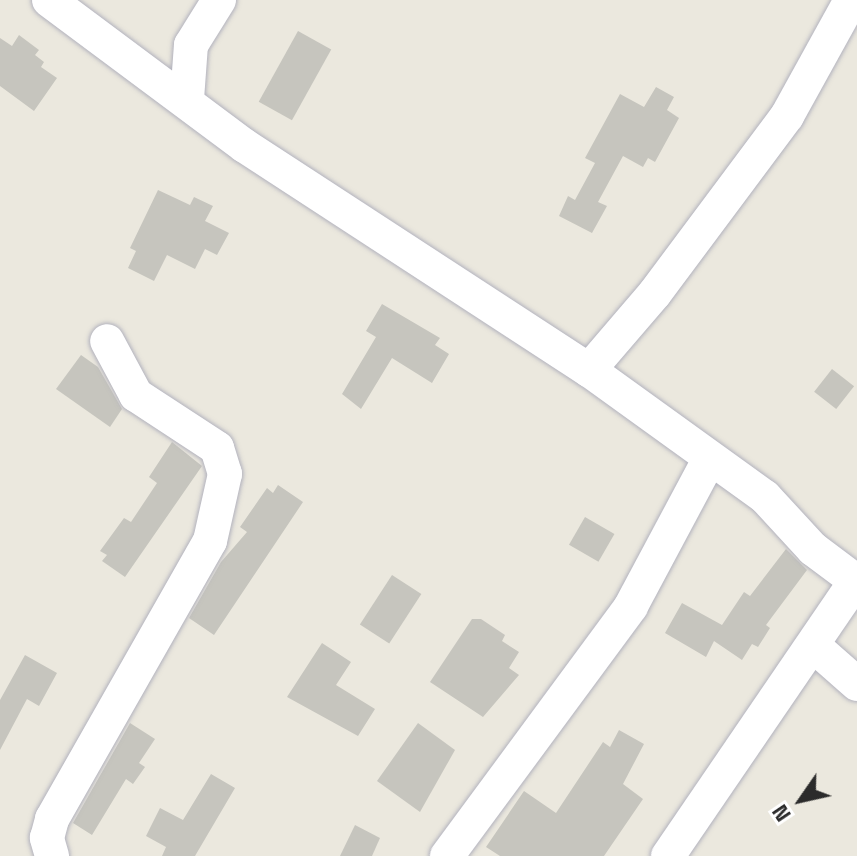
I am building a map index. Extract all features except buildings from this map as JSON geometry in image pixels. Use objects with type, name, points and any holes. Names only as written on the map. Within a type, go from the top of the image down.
[{"type":"street","points":[[49,0],[187,99],[245,146],[589,370],[709,460],[765,497],[813,549],[856,580],[815,647],[668,856]]},
{"type":"street","points":[[147,71],[191,45],[219,0]]},
{"type":"street","points":[[589,370],[655,293],[787,116],[851,0]]},
{"type":"street","points":[[187,99],[191,45]]},
{"type":"street","points":[[50,855],[47,838],[52,819],[210,541],[225,474],[217,448],[136,395],[107,341]]},
{"type":"street","points":[[447,856],[622,619],[709,460]]},
{"type":"street","points":[[815,647],[857,684]]}]
